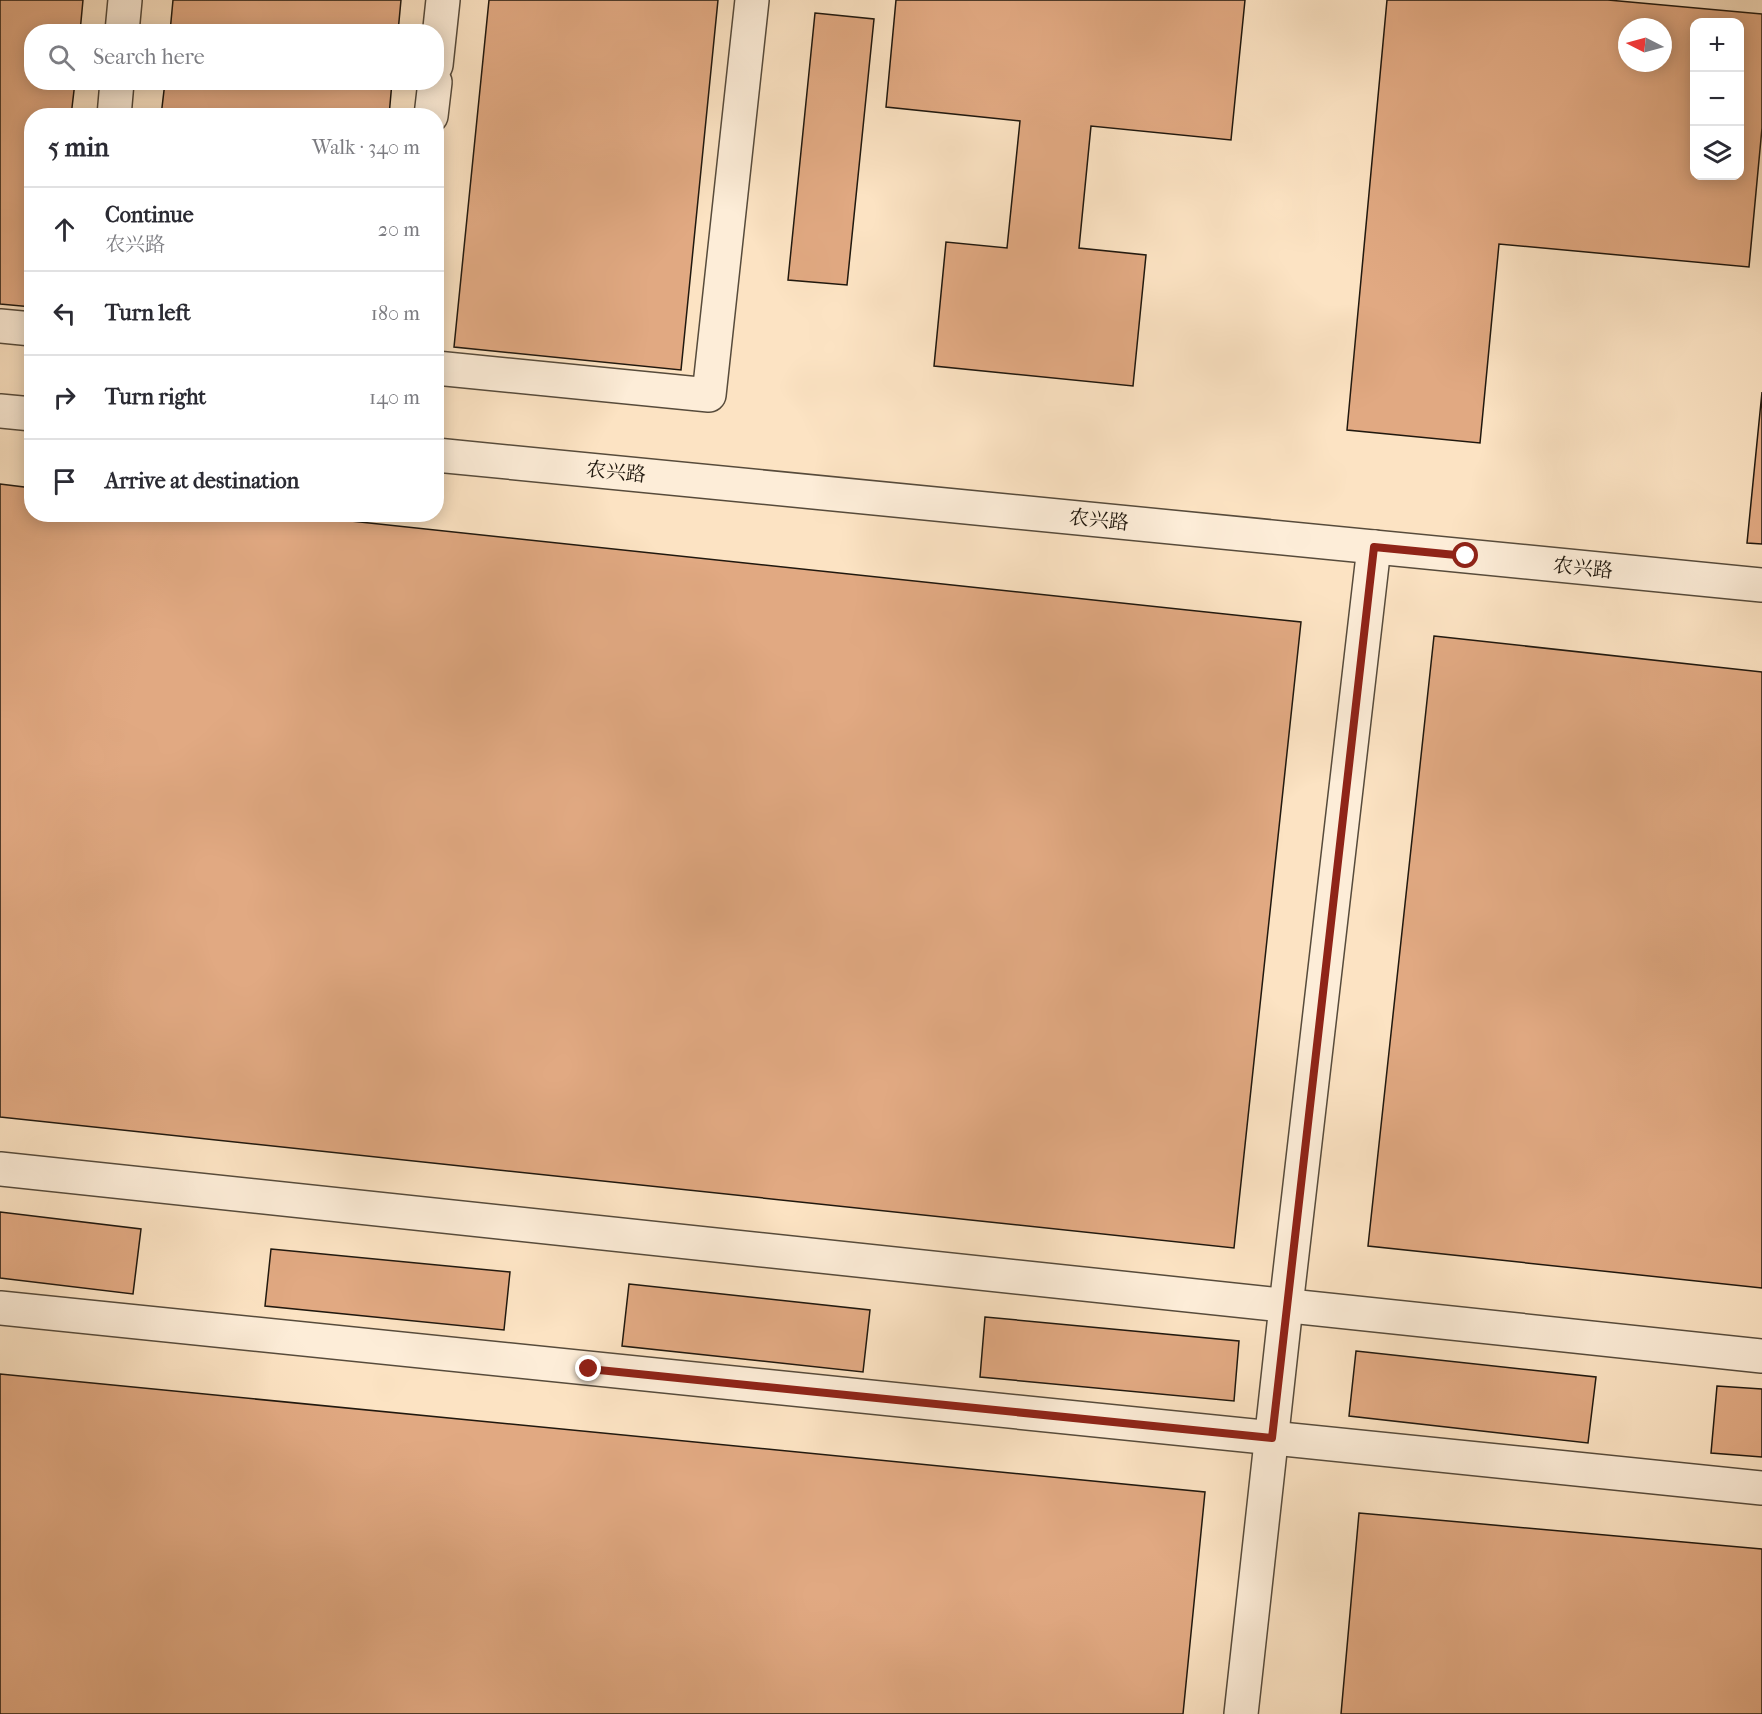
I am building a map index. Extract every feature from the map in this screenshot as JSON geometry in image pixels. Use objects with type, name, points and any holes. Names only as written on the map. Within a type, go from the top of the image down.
[{"type":"street","points":[[123,24],[125,0]]},
{"type":"street","points":[[440,24],[443,0]]},
{"type":"street","points":[[444,369],[709,395],[752,0]]},
{"type":"street","points":[[115,108],[116,90]]},
{"type":"street","points":[[432,108],[434,90]]},
{"type":"street","points":[[0,326],[24,328]]},
{"type":"street","points":[[0,411],[24,413]]},
{"type":"street","name":"农兴路","points":[[444,456],[1762,585]]},
{"type":"street","points":[[1241,1714],[1374,547]]},
{"type":"street","points":[[0,1169],[1762,1356]]},
{"type":"street","points":[[0,1308],[1762,1488]]},
{"type":"building","points":[[0,0],[83,0],[81,24],[24,24],[24,90],[74,90],[72,108],[24,108],[24,306],[0,304]]},
{"type":"building","points":[[173,0],[401,0],[399,24],[171,24]]},
{"type":"building","points":[[489,0],[718,0],[681,370],[454,347]]},
{"type":"building","points":[[896,0],[1245,0],[1231,140],[1091,126],[1079,248],[1146,255],[1133,386],[934,366],[946,242],[1007,248],[1020,121],[886,107]]},
{"type":"building","points":[[1387,0],[1608,0],[1762,14],[1762,128],[1749,267],[1499,244],[1480,443],[1347,430]]},
{"type":"building","points":[[815,13],[874,19],[847,285],[788,280]]},
{"type":"building","points":[[164,90],[391,90],[390,108],[162,108]]},
{"type":"building","points":[[1762,392],[1762,544],[1747,543]]},
{"type":"building","points":[[0,484],[24,487],[24,522],[360,522],[1301,622],[1234,1248],[0,1117]]},
{"type":"building","points":[[1434,636],[1762,672],[1762,1288],[1368,1246]]},
{"type":"building","points":[[0,1212],[141,1229],[133,1294],[0,1278]]},
{"type":"building","points":[[271,1249],[510,1272],[504,1330],[265,1306]]},
{"type":"building","points":[[629,1284],[870,1310],[863,1372],[622,1346]]},
{"type":"building","points":[[985,1317],[1239,1341],[1234,1401],[980,1377]]},
{"type":"building","points":[[1356,1351],[1596,1377],[1588,1443],[1349,1416]]},
{"type":"building","points":[[0,1374],[1205,1492],[1183,1714],[0,1714]]},
{"type":"building","points":[[1717,1386],[1762,1389],[1762,1457],[1711,1453]]},
{"type":"building","points":[[1359,1513],[1762,1549],[1762,1714],[1341,1714]]},
{"type":"route","points":[[589,1369],[1272,1438],[1374,547],[1466,556]]}]
